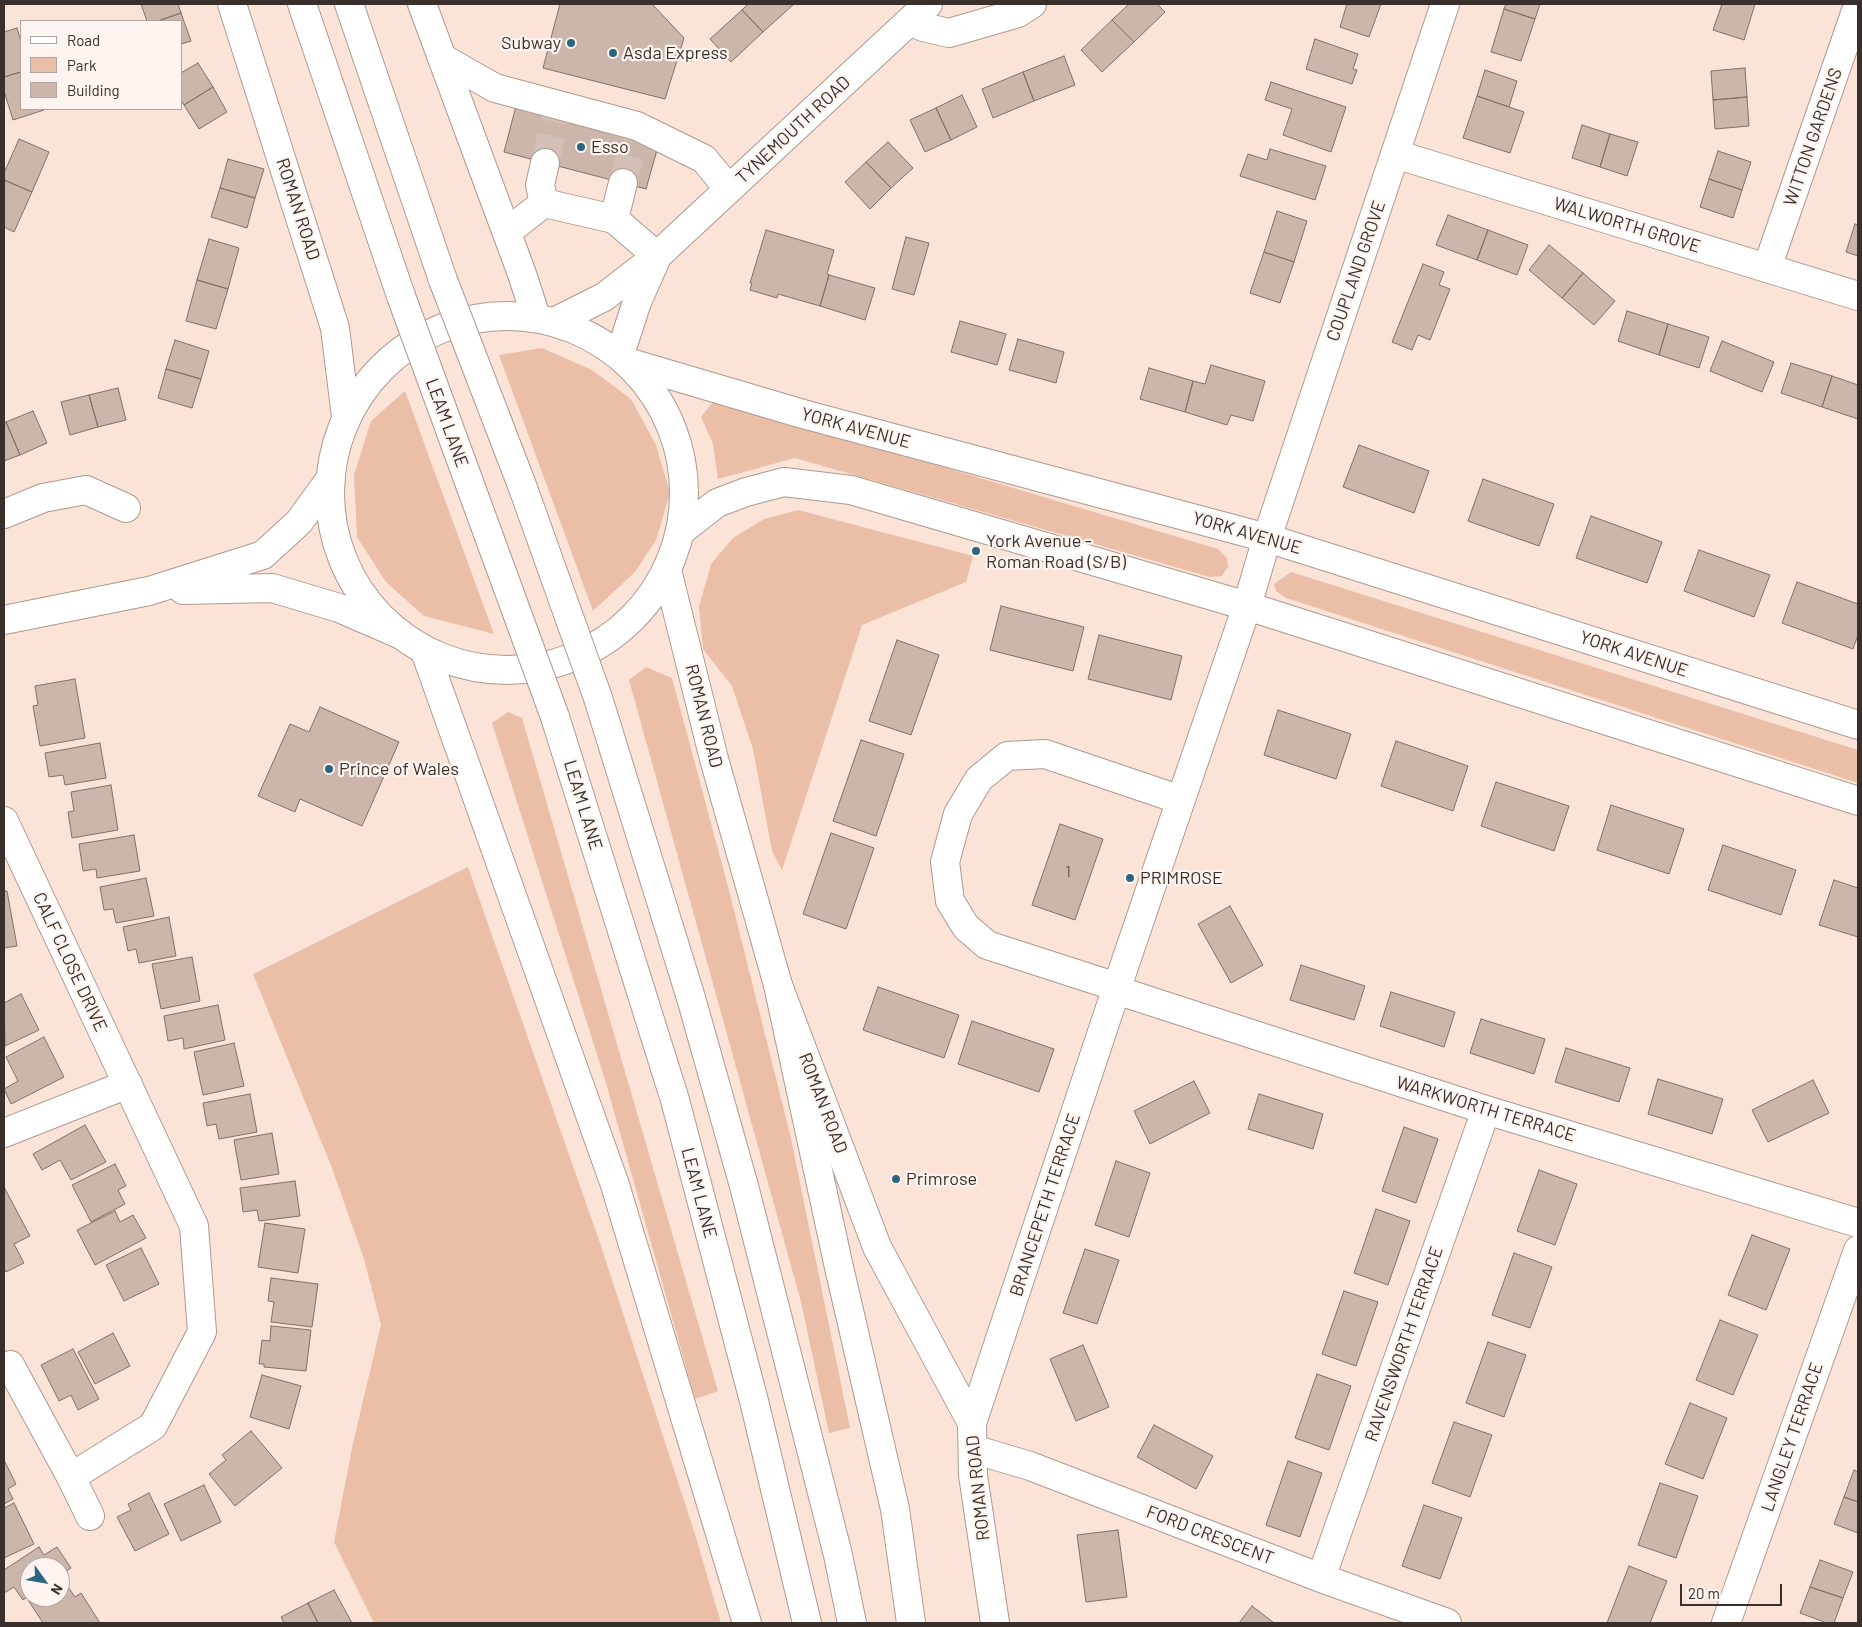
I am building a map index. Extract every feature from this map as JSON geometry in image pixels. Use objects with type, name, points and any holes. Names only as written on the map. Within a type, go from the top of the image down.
[{"type":"main road","name":"ROMAN ROAD","points":[[232,4],[335,328],[346,418]]},
{"type":"main road","name":"LEAM LANE","points":[[302,4],[401,296],[555,716],[675,1100],[755,1405],[807,1623]]},
{"type":"main road","points":[[349,4],[443,280],[523,488],[598,698],[691,998],[744,1186],[838,1555],[852,1623]]},
{"type":"main road","points":[[422,4],[507,232],[546,319]]},
{"type":"main road","points":[[919,12],[923,27],[949,33],[1018,12],[1032,4]]},
{"type":"main road","name":"COUPLAND GROVE","points":[[1248,606],[1267,538],[1446,4]]},
{"type":"main road","name":"WITTON GARDENS","points":[[1767,268],[1858,5]]},
{"type":"main road","name":"TYNEMOUTH ROAD","points":[[546,319],[604,297],[657,256],[919,12]]},
{"type":"main road","points":[[442,58],[495,88],[557,111],[636,131],[704,159],[729,189]]},
{"type":"main road","name":"WALWORTH GROVE","points":[[1395,154],[1858,296]]},
{"type":"main road","points":[[544,203],[540,185],[545,163]]},
{"type":"main road","points":[[614,219],[623,183]]},
{"type":"main road","points":[[507,232],[544,203]]},
{"type":"main road","points":[[544,203],[614,219],[657,256]]},
{"type":"main road","name":"TYNEMOUTH ROAD","points":[[625,359],[637,302],[657,256]]},
{"type":"main road","points":[[510,314],[546,319],[599,340],[625,359],[658,398],[674,429],[683,463],[685,497],[681,530],[667,570],[646,604],[607,640],[561,662],[514,671],[467,666],[425,651],[399,634],[376,614],[352,580],[336,541],[329,500],[332,458],[346,418],[372,377],[410,344],[456,322],[510,314]]},
{"type":"main road","name":"YORK AVENUE","points":[[625,359],[803,414],[1267,538],[1858,725]]},
{"type":"main road","points":[[4,620],[149,591],[262,556],[299,522],[331,478]]},
{"type":"main road","points":[[681,530],[717,503],[746,492],[784,482],[851,490],[1248,606],[1858,801]]},
{"type":"main road","points":[[4,514],[43,498],[86,490],[126,508]]},
{"type":"main road","name":"ROMAN ROAD","points":[[667,570],[714,758],[778,985],[877,1247],[973,1436],[973,1475],[995,1623]]},
{"type":"main road","points":[[149,591],[272,588],[339,608],[399,634]]},
{"type":"main road","name":"BRANCEPETH TERRACE","points":[[973,1436],[1117,988],[1248,606]]},
{"type":"main road","points":[[425,651],[615,1185],[747,1623]]},
{"type":"main road","points":[[1117,988],[987,945],[966,927],[950,901],[945,862],[958,814],[979,779],[1007,756],[1045,754],[1181,800]]},
{"type":"main road","name":"CALF CLOSE DRIVE","points":[[7,834],[128,1084],[194,1226],[202,1332],[153,1426],[71,1477]]},
{"type":"main road","points":[[778,985],[838,1263],[895,1509],[911,1623]]},
{"type":"main road","name":"WARKWORTH TERRACE","points":[[1117,988],[1486,1110],[1858,1223]]},
{"type":"main road","points":[[4,1133],[128,1084]]},
{"type":"main road","name":"RAVENSWORTH TERRACE","points":[[1321,1578],[1486,1110]]},
{"type":"main road","name":"LANGLEY TERRACE","points":[[1726,1623],[1858,1250]]},
{"type":"main road","points":[[10,1365],[90,1516]]},
{"type":"main road","name":"FORD CRESCENT","points":[[973,1436],[1030,1466],[1321,1578],[1447,1623]]},
{"type":"green space","points":[[542,348],[592,370],[631,399],[656,445],[670,493],[656,540],[635,572],[593,611],[499,355]]},
{"type":"green space","points":[[405,391],[494,634],[424,616],[386,582],[357,537],[354,475],[371,421]]},
{"type":"green space","points":[[715,399],[1218,549],[1227,558],[1228,567],[1222,576],[1210,577],[795,458],[718,479],[713,444],[701,417]]},
{"type":"green space","points":[[798,510],[973,556],[966,582],[862,625],[782,870],[772,851],[753,749],[732,686],[703,649],[699,607],[711,564],[733,538],[764,519]]},
{"type":"green space","points":[[1291,572],[1858,750],[1858,783],[1286,598],[1276,591],[1274,584]]},
{"type":"green space","points":[[646,667],[672,678],[730,894],[790,1134],[850,1428],[829,1433],[801,1302],[629,680]]},
{"type":"green space","points":[[508,712],[522,718],[718,1391],[695,1399],[606,1083],[492,723]]},
{"type":"green space","points":[[468,867],[600,1243],[694,1531],[721,1623],[374,1623],[334,1542],[353,1443],[381,1325],[364,1259],[332,1168],[253,974]]},
{"type":"building","points":[[141,4],[178,4],[181,13],[161,20],[147,20]]},
{"type":"building","name":"Asda Express","points":[[560,4],[652,4],[684,38],[665,99],[543,68]]},
{"type":"building","points":[[748,4],[794,4],[763,32],[742,10]]},
{"type":"building","points":[[1129,4],[1157,4],[1165,12],[1134,42],[1112,20]]},
{"type":"building","points":[[1347,4],[1381,4],[1369,37],[1340,27]]},
{"type":"building","points":[[1506,4],[1540,4],[1535,19],[1504,9]]},
{"type":"building","points":[[1722,4],[1755,4],[1744,40],[1713,30]]},
{"type":"building","points":[[1504,9],[1535,19],[1521,61],[1491,52]]},
{"type":"building","points":[[742,10],[763,32],[731,62],[710,39]]},
{"type":"building","points":[[181,13],[191,41],[182,44],[182,20],[161,20]]},
{"type":"building","points":[[1112,20],[1134,42],[1102,72],[1081,50]]},
{"type":"building","points":[[17,28],[20,38],[20,72],[4,77],[4,32]]},
{"type":"building","points":[[1315,39],[1358,54],[1353,69],[1357,70],[1352,84],[1306,69]]},
{"type":"building","points":[[1064,56],[1075,85],[1034,101],[1023,72]]},
{"type":"building","points":[[198,63],[213,87],[184,105],[182,102],[182,72]]},
{"type":"building","points":[[1745,68],[1747,97],[1713,100],[1711,71]]},
{"type":"building","points":[[1485,70],[1517,81],[1509,107],[1477,96]]},
{"type":"building","points":[[20,72],[20,110],[44,110],[13,120],[4,91],[4,77]]},
{"type":"building","points":[[1023,72],[1034,101],[993,118],[982,89]]},
{"type":"building","points":[[1271,82],[1346,107],[1331,152],[1283,135],[1292,109],[1265,100]]},
{"type":"building","points":[[213,87],[227,112],[199,129],[184,105]]},
{"type":"building","points":[[962,95],[977,127],[951,140],[936,108]]},
{"type":"building","points":[[1477,96],[1524,112],[1510,153],[1463,138]]},
{"type":"building","points":[[1747,97],[1749,126],[1715,129],[1713,100]]},
{"type":"building","name":"Esso","points":[[516,106],[659,143],[646,189],[504,152]]},
{"type":"building","points":[[936,108],[951,140],[925,152],[910,120]]},
{"type":"building","points":[[1582,125],[1610,134],[1600,167],[1572,158]]},
{"type":"building","points":[[1610,134],[1638,142],[1627,176],[1600,167]]},
{"type":"building","points":[[19,139],[49,152],[32,192],[4,180],[4,173]]},
{"type":"building","points":[[888,142],[913,168],[891,188],[866,162]]},
{"type":"building","points":[[1270,149],[1326,166],[1315,200],[1240,176],[1248,154],[1267,160]]},
{"type":"building","points":[[1718,151],[1751,162],[1742,190],[1709,179]]},
{"type":"building","points":[[228,159],[264,169],[255,198],[220,188]]},
{"type":"building","points":[[866,162],[891,188],[870,209],[845,182]]},
{"type":"building","points":[[1709,179],[1742,190],[1733,218],[1700,207]]},
{"type":"building","points":[[4,180],[32,192],[14,232],[4,227]]},
{"type":"building","points":[[220,188],[255,198],[247,228],[211,217]]},
{"type":"building","points":[[1277,211],[1307,221],[1294,262],[1264,252]]},
{"type":"building","points":[[1448,215],[1488,230],[1477,260],[1436,245]]},
{"type":"building","points":[[1855,224],[1858,225],[1858,256],[1846,252]]},
{"type":"building","points":[[766,230],[834,250],[820,306],[778,294],[777,298],[750,290],[752,283],[750,283]]},
{"type":"building","points":[[1488,230],[1528,245],[1517,275],[1477,260]]},
{"type":"building","points":[[906,237],[929,243],[914,295],[892,289]]},
{"type":"building","points":[[209,239],[239,248],[228,289],[197,280]]},
{"type":"building","points":[[1549,245],[1583,273],[1562,298],[1529,270]]},
{"type":"building","points":[[1264,252],[1294,262],[1280,303],[1250,293]]},
{"type":"building","points":[[1423,264],[1444,272],[1439,285],[1450,289],[1430,340],[1418,335],[1412,350],[1392,342]]},
{"type":"building","points":[[1583,273],[1615,301],[1594,325],[1562,298]]},
{"type":"building","points":[[829,275],[875,288],[865,320],[820,306]]},
{"type":"building","points":[[197,280],[228,289],[216,329],[186,321]]},
{"type":"building","points":[[1627,311],[1668,324],[1659,355],[1618,341]]},
{"type":"building","points":[[960,321],[1006,334],[997,365],[951,352]]},
{"type":"building","points":[[1668,324],[1709,337],[1699,368],[1659,355]]},
{"type":"building","points":[[1018,339],[1064,352],[1056,383],[1009,370]]},
{"type":"building","points":[[175,340],[209,351],[201,379],[166,369]]},
{"type":"building","points":[[1722,341],[1774,362],[1762,392],[1710,371]]},
{"type":"building","points":[[1791,363],[1832,376],[1822,407],[1781,393]]},
{"type":"building","points":[[1211,365],[1265,381],[1253,421],[1231,415],[1227,425],[1185,412],[1193,381],[1205,384]]},
{"type":"building","points":[[1149,368],[1193,381],[1185,412],[1140,399]]},
{"type":"building","points":[[166,369],[201,379],[192,408],[158,398]]},
{"type":"building","points":[[1832,376],[1858,385],[1858,419],[1822,407]]},
{"type":"building","points":[[118,388],[126,420],[98,427],[89,395]]},
{"type":"building","points":[[89,395],[98,427],[70,435],[61,402]]},
{"type":"building","points":[[33,411],[47,443],[20,455],[6,422]]},
{"type":"building","points":[[6,422],[20,455],[4,461],[4,423]]},
{"type":"building","points":[[1359,445],[1429,471],[1414,513],[1343,487]]},
{"type":"building","points":[[1483,479],[1554,504],[1539,546],[1468,521]]},
{"type":"building","points":[[1591,516],[1662,542],[1647,583],[1576,558]]},
{"type":"building","points":[[1699,550],[1770,575],[1754,617],[1684,591]]},
{"type":"building","points":[[1797,582],[1858,604],[1858,635],[1853,649],[1782,623]]},
{"type":"building","points":[[1001,606],[1084,627],[1073,671],[990,650]]},
{"type":"building","points":[[1099,635],[1182,656],[1171,700],[1088,679]]},
{"type":"building","points":[[897,640],[939,655],[911,735],[869,721]]},
{"type":"building","points":[[75,679],[85,738],[40,746],[33,706],[38,705],[35,686]]},
{"type":"building","name":"Prince of Wales","points":[[320,707],[399,742],[362,826],[300,799],[295,812],[258,796],[290,724],[309,732]]},
{"type":"building","points":[[1278,710],[1351,734],[1336,779],[1264,755]]},
{"type":"building","points":[[861,740],[904,754],[876,836],[833,821]]},
{"type":"building","points":[[1396,741],[1468,766],[1453,811],[1381,786]]},
{"type":"building","points":[[100,743],[106,778],[65,785],[63,775],[49,777],[45,753]]},
{"type":"building","points":[[1496,782],[1569,806],[1554,851],[1481,826]]},
{"type":"building","points":[[111,785],[118,830],[72,838],[68,812],[74,811],[71,792]]},
{"type":"building","points":[[1611,805],[1684,829],[1669,874],[1597,850]]},
{"type":"building","points":[[1060,824],[1103,839],[1075,920],[1032,905]]},
{"type":"building","points":[[831,833],[874,848],[846,929],[803,914]]},
{"type":"building","points":[[134,835],[140,871],[97,878],[96,869],[83,871],[79,844]]},
{"type":"building","points":[[1723,845],[1796,870],[1781,915],[1708,890]]},
{"type":"building","points":[[146,878],[154,916],[116,923],[113,909],[104,910],[100,887]]},
{"type":"building","points":[[1834,880],[1858,888],[1858,937],[1819,925]]},
{"type":"building","points":[[4,891],[7,891],[17,946],[4,948]]},
{"type":"building","points":[[1230,906],[1263,965],[1231,983],[1198,924]]},
{"type":"building","points":[[169,917],[176,956],[139,963],[136,949],[128,951],[123,927]]},
{"type":"building","points":[[192,957],[200,1001],[161,1009],[152,964]]},
{"type":"building","points":[[1301,965],[1365,986],[1354,1020],[1290,1000]]},
{"type":"building","points":[[878,987],[959,1015],[944,1058],[863,1030]]},
{"type":"building","points":[[1391,992],[1455,1012],[1444,1047],[1380,1026]]},
{"type":"building","points":[[21,994],[39,1030],[5,1046],[4,1003]]},
{"type":"building","points":[[218,1005],[225,1040],[184,1049],[183,1038],[168,1041],[164,1016]]},
{"type":"building","points":[[1481,1019],[1545,1039],[1534,1074],[1470,1053]]},
{"type":"building","points":[[972,1021],[1054,1049],[1039,1092],[958,1064]]},
{"type":"building","points":[[44,1037],[64,1077],[11,1104],[4,1089],[18,1081],[6,1057]]},
{"type":"building","points":[[234,1043],[244,1086],[203,1095],[194,1052]]},
{"type":"building","points":[[1566,1048],[1630,1068],[1619,1102],[1555,1082]]},
{"type":"building","points":[[1658,1079],[1723,1099],[1712,1134],[1648,1114]]},
{"type":"building","points":[[1813,1080],[1829,1113],[1768,1142],[1752,1110]]},
{"type":"building","points":[[1194,1081],[1210,1113],[1150,1144],[1134,1111]]},
{"type":"building","points":[[250,1094],[257,1132],[219,1139],[216,1124],[207,1126],[203,1103]]},
{"type":"building","points":[[1259,1094],[1323,1114],[1313,1149],[1248,1129]]},
{"type":"building","points":[[85,1125],[106,1162],[71,1180],[60,1160],[42,1170],[33,1154]]},
{"type":"building","points":[[1404,1127],[1438,1139],[1416,1203],[1382,1191]]},
{"type":"building","points":[[272,1133],[279,1174],[241,1180],[234,1140]]},
{"type":"building","points":[[1116,1161],[1150,1173],[1129,1237],[1095,1225]]},
{"type":"building","points":[[115,1164],[126,1186],[118,1190],[125,1204],[91,1222],[72,1185]]},
{"type":"building","points":[[1539,1170],[1577,1184],[1555,1245],[1517,1231]]},
{"type":"building","points":[[295,1181],[300,1216],[259,1221],[257,1210],[243,1212],[240,1188]]},
{"type":"building","points":[[4,1187],[30,1236],[14,1244],[24,1263],[6,1272],[4,1268]]},
{"type":"building","points":[[1376,1209],[1410,1221],[1388,1285],[1354,1273]]},
{"type":"building","points":[[115,1211],[120,1222],[133,1215],[146,1238],[95,1265],[77,1230]]},
{"type":"building","points":[[265,1223],[305,1229],[298,1273],[258,1267]]},
{"type":"building","points":[[1752,1235],[1790,1249],[1766,1310],[1728,1295]]},
{"type":"building","points":[[141,1248],[159,1284],[124,1301],[106,1265]]},
{"type":"building","points":[[1085,1249],[1119,1260],[1097,1324],[1063,1313]]},
{"type":"building","points":[[1514,1253],[1552,1267],[1530,1328],[1492,1315]]},
{"type":"building","points":[[271,1278],[318,1284],[312,1327],[271,1322],[274,1302],[268,1301]]},
{"type":"building","points":[[1344,1291],[1378,1302],[1356,1366],[1322,1354]]},
{"type":"building","points":[[1720,1320],[1758,1335],[1733,1395],[1696,1380]]},
{"type":"building","points":[[271,1326],[311,1330],[306,1371],[264,1367],[264,1364],[259,1364],[262,1340],[270,1341]]},
{"type":"building","points":[[113,1333],[130,1366],[95,1384],[78,1352]]},
{"type":"building","points":[[1488,1342],[1526,1355],[1504,1417],[1466,1403]]},
{"type":"building","points":[[1083,1345],[1109,1407],[1076,1421],[1050,1359]]},
{"type":"building","points":[[73,1349],[99,1399],[78,1410],[71,1395],[59,1401],[41,1365]]},
{"type":"building","points":[[1317,1374],[1351,1386],[1329,1450],[1295,1438]]},
{"type":"building","points":[[262,1375],[301,1386],[289,1429],[250,1417]]},
{"type":"building","points":[[1690,1403],[1727,1418],[1703,1479],[1665,1464]]},
{"type":"building","points":[[1454,1422],[1492,1435],[1470,1497],[1432,1483]]},
{"type":"building","points":[[1154,1425],[1213,1456],[1196,1489],[1137,1457]]},
{"type":"building","points":[[251,1431],[282,1468],[235,1506],[209,1474],[226,1460],[222,1455]]},
{"type":"building","points":[[4,1460],[16,1484],[8,1489],[13,1499],[4,1504]]},
{"type":"building","points":[[1288,1461],[1322,1473],[1300,1537],[1266,1525]]},
{"type":"building","points":[[1854,1470],[1858,1472],[1858,1502],[1844,1497]]},
{"type":"building","points":[[1660,1483],[1698,1496],[1676,1558],[1638,1545]]},
{"type":"building","points":[[204,1485],[221,1522],[181,1541],[164,1504]]},
{"type":"building","points":[[149,1493],[169,1534],[135,1551],[117,1517],[131,1510],[128,1504]]},
{"type":"building","points":[[1844,1497],[1858,1502],[1858,1533],[1834,1524]]},
{"type":"building","points":[[14,1503],[34,1544],[4,1558],[4,1508]]},
{"type":"building","points":[[1424,1505],[1462,1518],[1440,1579],[1402,1566]]},
{"type":"building","points":[[1118,1530],[1127,1597],[1086,1602],[1077,1535]]},
{"type":"building","points":[[39,1547],[44,1555],[57,1547],[64,1557],[24,1557]]},
{"type":"building","points":[[20,1559],[20,1596],[14,1587],[4,1593],[4,1570]]},
{"type":"building","points":[[1820,1560],[1853,1572],[1843,1598],[1810,1587]]},
{"type":"building","points":[[1629,1566],[1667,1581],[1650,1623],[1607,1623]]},
{"type":"building","points":[[1810,1587],[1843,1598],[1834,1623],[1827,1623],[1800,1613]]},
{"type":"building","points":[[70,1590],[75,1597],[81,1593],[100,1623],[43,1623],[33,1607],[70,1607]]},
{"type":"building","points":[[334,1590],[352,1623],[318,1623],[308,1603]]},
{"type":"building","points":[[308,1603],[318,1623],[284,1623],[281,1617]]},
{"type":"building","points":[[1252,1606],[1274,1623],[1239,1623]]},
{"type":"tunnel","points":[[545,163],[555,117]]},
{"type":"tunnel","points":[[623,183],[635,137]]},
{"type":"place","name":"Subway","points":[[571,43]]},
{"type":"place","name":"Asda Express","points":[[613,53]]},
{"type":"place","name":"Esso","points":[[581,147]]},
{"type":"place","name":"York Avenue - Roman Road (S/B)","points":[[976,551]]},
{"type":"place","name":"Prince of Wales","points":[[329,769]]},
{"type":"place","name":"PRIMROSE","points":[[1130,878]]},
{"type":"place","name":"Primrose","points":[[896,1179]]}]
